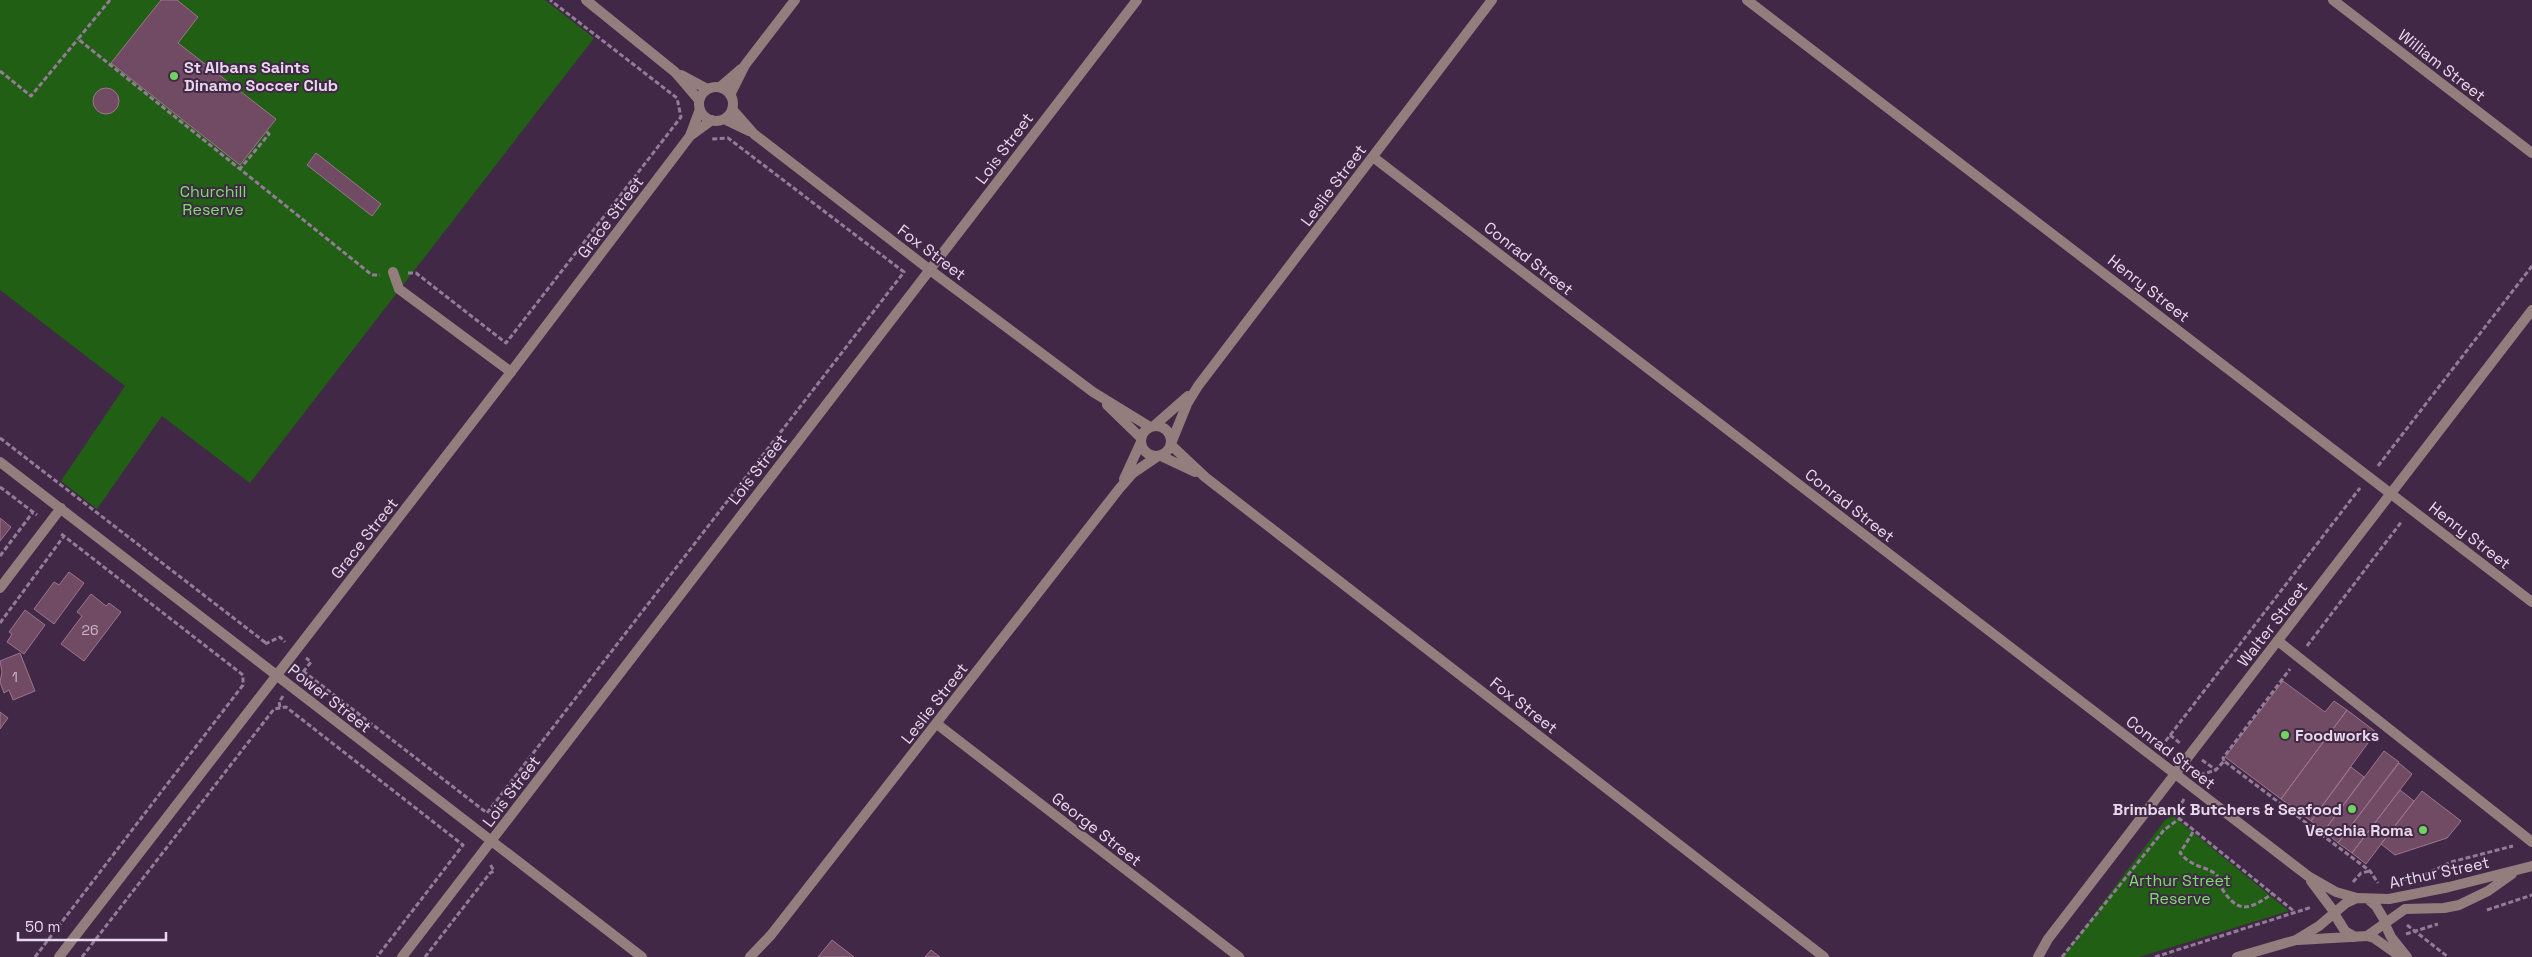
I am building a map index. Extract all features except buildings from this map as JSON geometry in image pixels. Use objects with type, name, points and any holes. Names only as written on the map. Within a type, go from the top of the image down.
[{"type":"street","points":[[586,0],[675,72],[707,89],[720,87],[745,65],[795,0]]},
{"type":"street","name":"Lois Street","points":[[402,957],[1137,0]]},
{"type":"street","name":"Leslie Street","points":[[1171,443],[1187,404],[1198,386],[1492,0]]},
{"type":"street","name":"Henry Street","points":[[1747,0],[2532,602]]},
{"type":"street","name":"William Street","points":[[2333,0],[2532,154]]},
{"type":"street","points":[[675,72],[712,120],[724,119],[732,109],[730,96],[745,65]]},
{"type":"street","points":[[720,87],[730,96]]},
{"type":"street","points":[[697,127],[699,105],[707,89]]},
{"type":"street","name":"Fox Street","points":[[732,109],[754,134],[930,270],[1093,392],[1152,426]]},
{"type":"street","name":"Fox Street","points":[[724,119],[754,134]]},
{"type":"street","name":"Grace Street","points":[[59,957],[511,372],[697,127],[712,120]]},
{"type":"street","name":"Conrad Street","points":[[1374,157],[2308,876],[2336,892],[2357,898]]},
{"type":"street","points":[[393,272],[399,289],[511,372]]},
{"type":"street","name":"Walter Street","points":[[2038,957],[2048,939],[2174,773],[2392,494],[2532,310]]},
{"type":"street","name":"Leslie Street","points":[[1152,426],[1198,386]]},
{"type":"street","name":"Fox Street","points":[[1093,392],[1141,440]]},
{"type":"street","points":[[1152,426],[1165,428],[1171,443],[1166,453],[1159,456],[1144,451],[1141,440],[1152,426]]},
{"type":"street","name":"Leslie Street","points":[[1119,489],[1141,440]]},
{"type":"street","name":"Fox Street","points":[[1171,443],[1205,478],[1824,957]]},
{"type":"street","name":"Fox Street","points":[[1159,456],[1205,478]]},
{"type":"street","name":"Leslie Street","points":[[750,957],[771,935],[1119,489],[1133,473],[1159,456]]},
{"type":"street","name":"Power Street","points":[[0,462],[642,957]]},
{"type":"street","points":[[0,588],[61,508]]},
{"type":"street","points":[[2278,640],[2531,841]]},
{"type":"street","name":"George Street","points":[[937,724],[1239,957]]},
{"type":"street","name":"Arthur Street","points":[[2368,899],[2389,899],[2449,887],[2532,866]]},
{"type":"street","name":"Arthur Street","points":[[2385,922],[2397,913],[2412,907],[2444,908],[2459,906],[2488,891],[2517,870]]},
{"type":"street","name":"Conrad Street","points":[[2308,876],[2335,914]]},
{"type":"street","points":[[2296,940],[2335,914],[2346,903],[2357,898],[2368,899],[2376,906],[2391,937],[2407,957]]},
{"type":"street","points":[[2335,914],[2345,931],[2356,937]]},
{"type":"street","points":[[2367,936],[2385,922]]},
{"type":"street","name":"Leslie Street","points":[[758,957],[771,935]]},
{"type":"street","points":[[2237,957],[2296,940],[2367,936],[2379,941],[2400,957]]},
{"type":"path","points":[[0,71],[31,96],[110,0]]},
{"type":"path","points":[[303,671],[487,813],[904,272],[728,138],[712,139],[681,117],[677,98],[550,0]]},
{"type":"path","points":[[78,40],[372,275],[393,272],[416,273],[506,343],[681,117]]},
{"type":"path","points":[[239,170],[269,134],[266,132]]},
{"type":"path","points":[[2153,758],[2532,266]]},
{"type":"path","points":[[0,438],[266,643]]},
{"type":"path","points":[[0,486],[243,675],[243,685],[34,957]]},
{"type":"path","points":[[0,556],[33,512]]},
{"type":"path","points":[[2294,912],[2175,815],[2200,775],[2216,770],[2224,761],[2223,758],[2402,521]]},
{"type":"path","points":[[0,623],[64,536]]},
{"type":"path","points":[[279,702],[280,708]]},
{"type":"path","points":[[82,957],[274,709],[286,707],[464,845],[377,957]]},
{"type":"path","points":[[2224,761],[2370,871],[2380,886]]},
{"type":"path","points":[[2062,957],[2164,830],[2180,819]]},
{"type":"path","points":[[2193,832],[2180,852],[2188,861],[2208,868],[2216,875],[2221,881],[2221,888],[2235,905],[2253,907],[2273,893]]},
{"type":"path","points":[[2394,882],[2426,874],[2451,862],[2531,841]]},
{"type":"path","points":[[2156,957],[2218,939],[2316,906]]},
{"type":"green space","name":"Churchill Reserve","points":[[0,0],[545,0],[594,38],[250,483],[162,416],[97,509],[61,481],[125,386],[0,290]]},
{"type":"green space","name":"Arthur Street Reserve","points":[[2173,816],[2289,911],[2139,957],[2062,957],[2165,820]]},
{"type":"place","name":"St Albans Saints Dinamo Soccer Club","points":[[174,76]]},
{"type":"place","name":"Foodworks","points":[[2285,735]]},
{"type":"place","name":"Brimbank Butchers & Seafood","points":[[2352,809]]},
{"type":"place","name":"Vecchia Roma","points":[[2423,830]]}]
